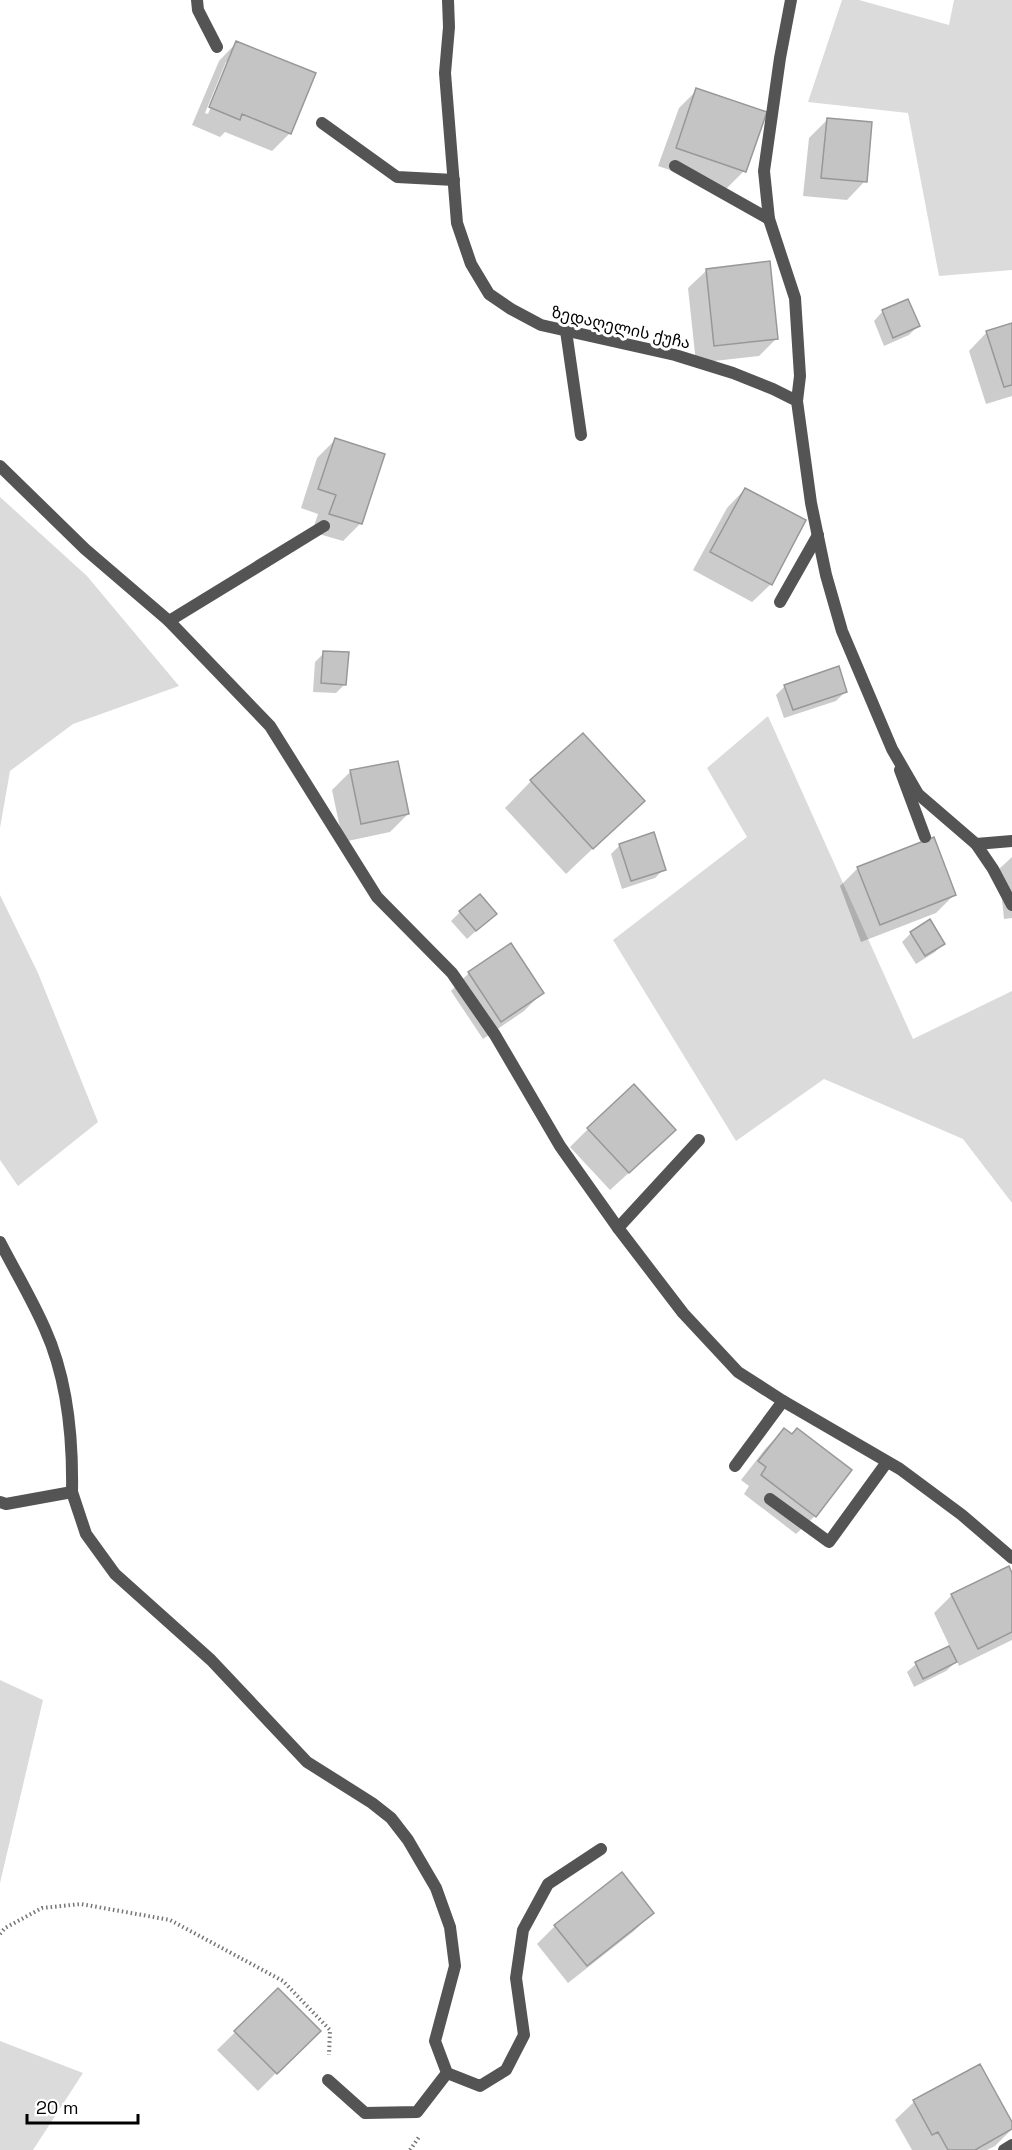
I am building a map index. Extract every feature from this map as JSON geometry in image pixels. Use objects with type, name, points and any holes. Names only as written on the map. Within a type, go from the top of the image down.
[{"type":"street","points":[[197,0],[198,10],[217,47]]},
{"type":"street","name":"ზედაღელის ქუჩა","points":[[448,0],[449,27],[445,73],[457,223],[471,264],[489,294],[511,309],[542,325],[675,355],[733,373],[773,389],[797,402]]},
{"type":"street","points":[[791,0],[780,58],[764,171],[769,219],[795,298],[800,376],[797,402],[818,535],[826,575],[842,631],[892,748],[925,837]]},
{"type":"street","points":[[322,123],[397,177],[454,180]]},
{"type":"street","points":[[675,166],[769,219]]},
{"type":"street","points":[[566,331],[581,435]]},
{"type":"street","points":[[0,466],[85,549],[169,621],[270,726],[321,811],[377,897],[452,973],[495,1035],[560,1146],[618,1228],[683,1313],[738,1372],[887,1462],[962,1515],[1012,1558]]},
{"type":"street","points":[[169,621],[324,526]]},
{"type":"street","points":[[780,602],[818,535]]},
{"type":"street","points":[[892,748],[918,794],[976,844],[993,869],[1012,905]]},
{"type":"street","points":[[976,844],[1012,841]]},
{"type":"street","points":[[618,1228],[699,1140]]},
{"type":"street","points":[[0,1242],[45,1330],[64,1388],[72,1454],[72,1492],[86,1534],[115,1574],[211,1660],[307,1762],[372,1803],[391,1818],[408,1840],[435,1888],[450,1927],[455,1966],[435,2041],[447,2073],[480,2086],[506,2070],[524,2034],[516,1978],[523,1930],[548,1884],[601,1849]]},
{"type":"street","points":[[735,1466],[783,1401]]},
{"type":"street","points":[[770,1499],[829,1542],[887,1462]]},
{"type":"street","points":[[0,1502],[6,1504],[72,1492]]},
{"type":"street","points":[[328,2080],[365,2112],[417,2112],[447,2073]]},
{"type":"street","points":[[1004,2150],[1012,2145]]},
{"type":"path","points":[[0,1934],[5,1928],[42,1908],[81,1904],[170,1920],[283,1981],[330,2030],[328,2080]]},
{"type":"shaded area","points":[[842,0],[859,0],[949,25],[954,0],[1012,0],[1012,270],[939,276],[908,113],[808,102]]},
{"type":"shaded area","points":[[0,497],[87,576],[179,686],[73,724],[10,771],[0,828]]},
{"type":"shaded area","points":[[768,716],[913,1039],[1012,991],[1012,1203],[963,1139],[824,1079],[736,1141],[613,940],[747,837],[707,768]]},
{"type":"shaded area","points":[[0,895],[38,973],[98,1122],[18,1186],[0,1160]]},
{"type":"shaded area","points":[[0,1680],[43,1700],[0,1883]]},
{"type":"shaded area","points":[[0,2041],[83,2073],[33,2150],[0,2150]]},
{"type":"building","points":[[236,41],[316,73],[291,134],[242,114],[240,120],[209,107]]},
{"type":"building","points":[[696,88],[767,112],[746,172],[676,148]]},
{"type":"building","points":[[827,118],[872,122],[867,182],[821,178]]},
{"type":"building","points":[[770,261],[778,339],[714,346],[706,269]]},
{"type":"building","points":[[908,299],[920,326],[893,338],[882,310]]},
{"type":"building","points":[[1012,323],[1012,385],[1004,387],[986,331]]},
{"type":"building","points":[[335,438],[385,454],[362,524],[329,514],[336,495],[318,489]]},
{"type":"building","points":[[745,488],[806,520],[772,585],[710,552]]},
{"type":"building","points":[[323,651],[349,652],[346,685],[321,683]]},
{"type":"building","points":[[839,666],[847,692],[793,710],[784,685]]},
{"type":"building","points":[[583,733],[645,801],[593,849],[530,780]]},
{"type":"building","points":[[398,761],[409,814],[361,824],[350,770]]},
{"type":"building","points":[[654,832],[666,870],[631,881],[619,844]]},
{"type":"building","points":[[934,837],[956,895],[880,925],[857,867]]},
{"type":"building","points":[[480,894],[497,914],[476,931],[459,911]]},
{"type":"building","points":[[930,919],[945,944],[925,956],[910,932]]},
{"type":"building","points":[[511,943],[544,993],[501,1022],[468,972]]},
{"type":"building","points":[[634,1084],[676,1130],[629,1173],[587,1128]]},
{"type":"building","points":[[784,1428],[792,1434],[797,1428],[852,1470],[816,1517],[761,1475],[766,1467],[758,1461]]},
{"type":"building","points":[[1009,1566],[1012,1573],[1012,1632],[978,1649],[951,1594]]},
{"type":"building","points":[[949,1646],[957,1662],[923,1679],[915,1662]]},
{"type":"building","points":[[622,1872],[654,1913],[587,1966],[554,1925]]},
{"type":"building","points":[[278,1988],[321,2031],[277,2074],[234,2031]]},
{"type":"building","points":[[980,2064],[1012,2122],[1012,2129],[975,2150],[948,2150],[938,2132],[932,2135],[913,2100]]}]
